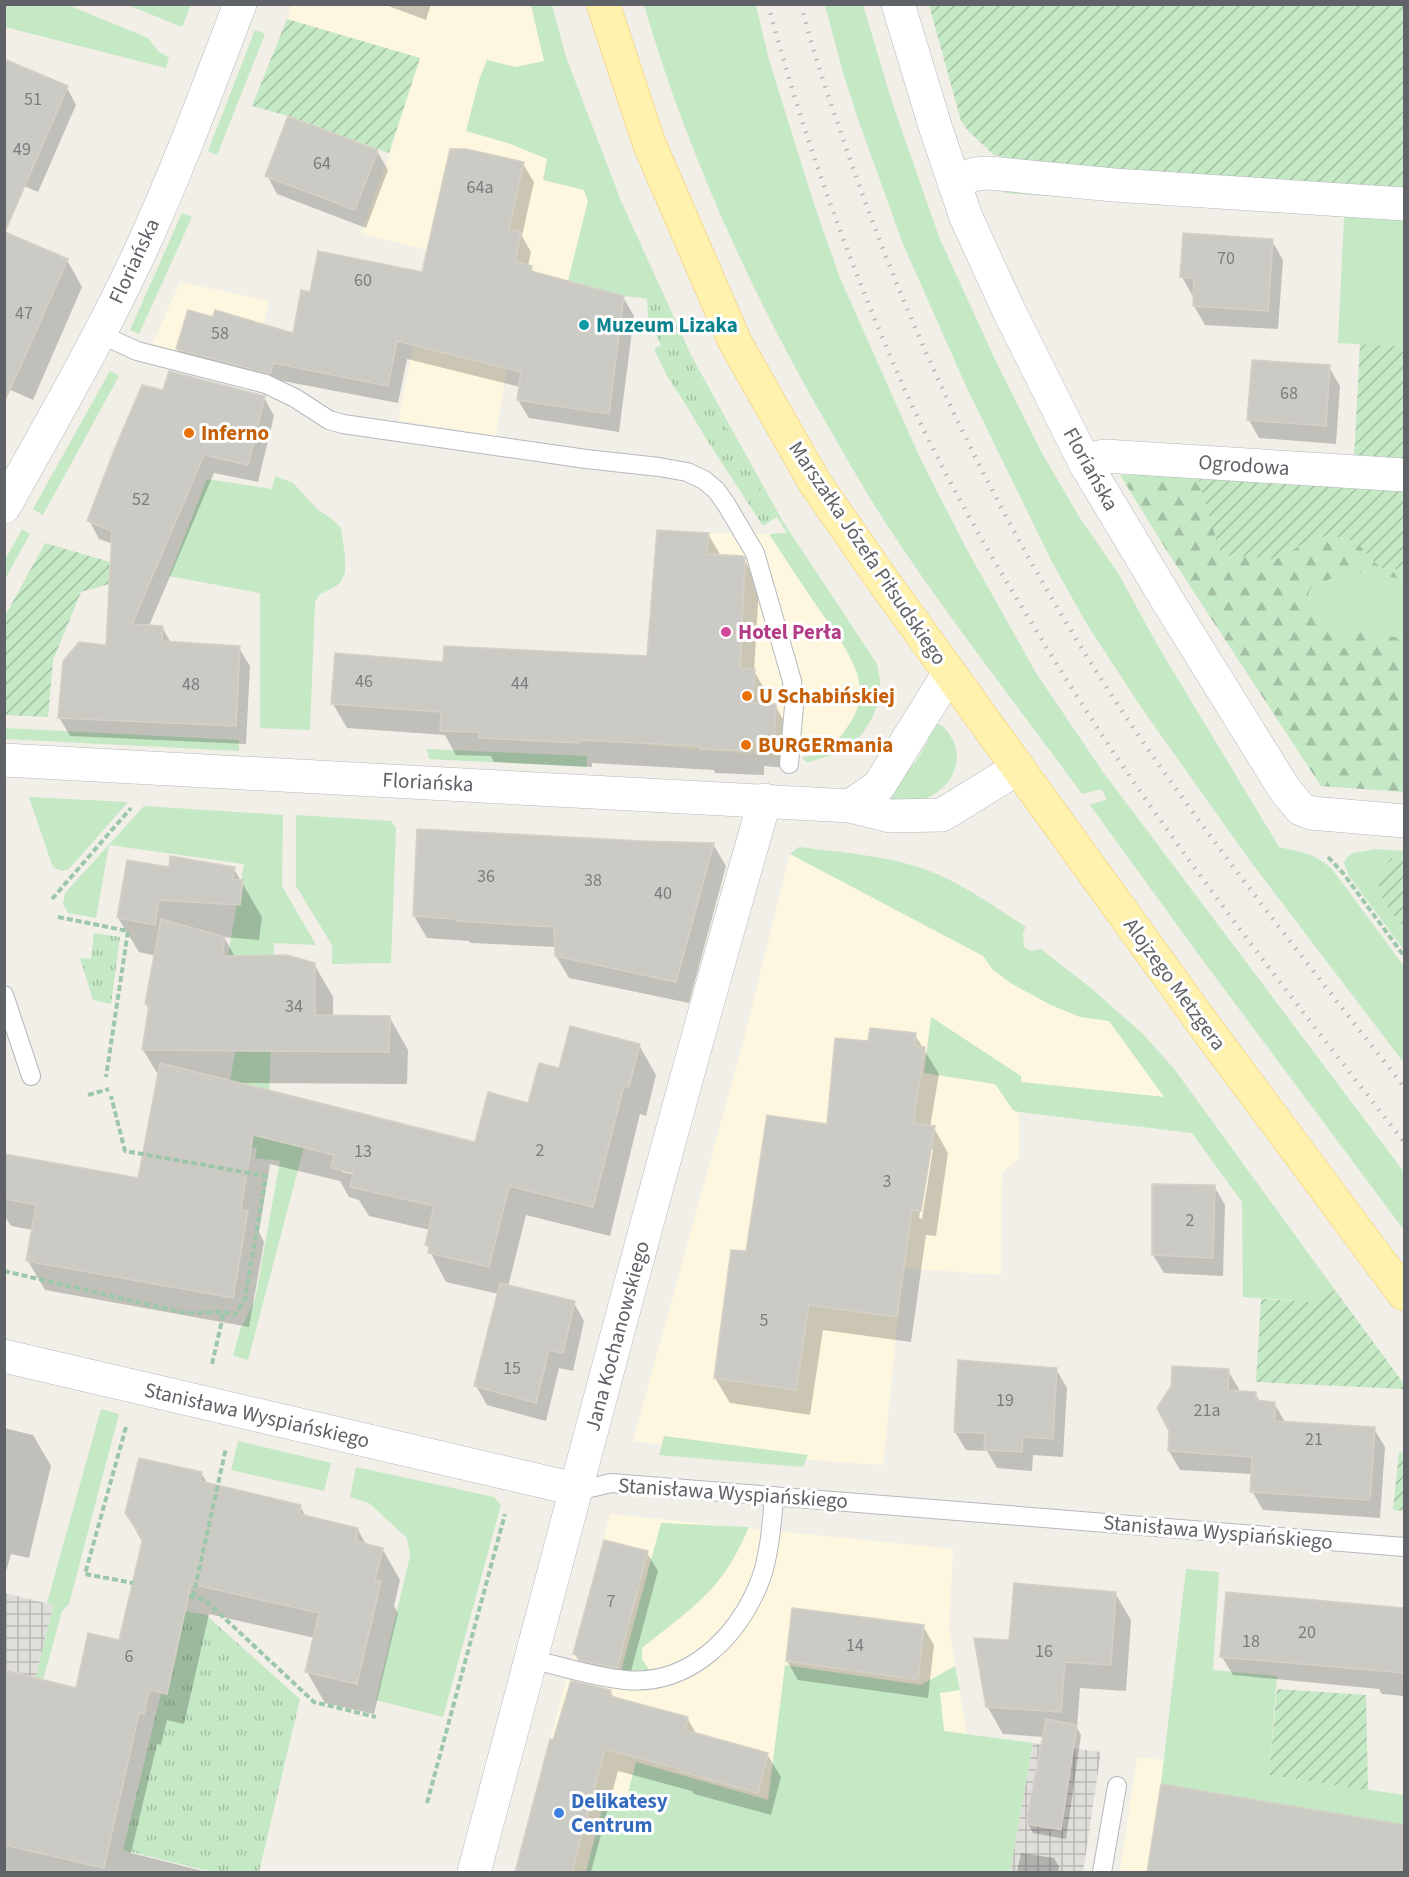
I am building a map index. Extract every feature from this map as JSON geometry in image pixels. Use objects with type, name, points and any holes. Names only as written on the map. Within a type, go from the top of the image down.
[{"type":"main road","name":"Marszałka Józefa Piłsudskiego","points":[[603,4],[649,144],[735,342],[815,483],[949,672]]},
{"type":"main road","name":"Alojzego Metzgera","points":[[949,672],[1209,1032],[1404,1294]]},
{"type":"street","name":"Floriańska","points":[[4,507],[14,469],[100,334],[139,253],[165,196],[240,4]]},
{"type":"street","name":"Floriańska","points":[[898,4],[954,183],[986,262],[1085,463],[1169,603],[1294,802],[1301,809],[1322,815],[1404,821]]},
{"type":"street","points":[[954,183],[975,174],[989,173],[1114,185],[1404,204]]},
{"type":"street","name":"Ogrodowa","points":[[1085,463],[1105,456],[1404,475]]},
{"type":"street","points":[[850,806],[879,786],[949,672]]},
{"type":"street","name":"Floriańska","points":[[4,760],[765,800],[850,806],[890,816],[942,815],[1018,768]]},
{"type":"street","name":"Jana Kochanowskiego","points":[[474,1872],[575,1489],[765,800]]},
{"type":"street","name":"Stanisława Wyspiańskiego","points":[[4,1356],[575,1489]]},
{"type":"lane","points":[[100,334],[130,349],[255,380],[295,398],[329,420],[343,424],[585,459],[659,467],[687,472],[704,480],[716,490],[726,504],[755,553],[792,681],[794,706],[789,764]]},
{"type":"lane","points":[[4,994],[31,1076]]},
{"type":"lane","name":"Stanisława Wyspiańskiego","points":[[575,1489],[586,1489],[611,1483],[1404,1547]]},
{"type":"lane","points":[[531,1659],[625,1680],[657,1678],[691,1667],[720,1645],[733,1630],[759,1585],[769,1542],[774,1496]]},
{"type":"lane","points":[[1102,1872],[1117,1786]]},
{"type":"path","points":[[52,899],[132,807]]},
{"type":"path","points":[[1323,853],[1343,873],[1404,956]]},
{"type":"path","points":[[58,917],[128,931],[106,1077]]},
{"type":"path","points":[[88,1095],[109,1089]]},
{"type":"path","points":[[4,1271],[186,1312],[224,1312],[235,1315],[245,1299],[266,1176],[125,1151],[111,1096]]},
{"type":"path","points":[[217,1342],[224,1312]]},
{"type":"path","points":[[132,1583],[85,1574],[136,1387]]},
{"type":"path","points":[[227,1443],[191,1597],[205,1600],[314,1702],[376,1717]]},
{"type":"path","points":[[427,1803],[507,1506]]},
{"type":"shaded area","points":[[292,5],[531,5],[544,61],[515,67],[487,60],[480,77],[466,131],[508,143],[548,159],[543,180],[584,190],[588,201],[568,281],[530,272],[517,304],[496,436],[398,420],[416,334],[449,255],[361,234],[420,58],[287,19]]},
{"type":"shaded area","points":[[180,282],[269,301],[254,369],[152,345]]},
{"type":"shaded area","points":[[657,530],[788,534],[875,672],[846,746],[833,752],[798,758],[644,745],[647,664]]},
{"type":"shaded area","points":[[790,854],[1109,1021],[1165,1097],[938,1075],[995,1084],[1013,1110],[1019,1112],[1019,1159],[1002,1172],[1001,1275],[903,1268],[883,1465],[661,1450],[661,1445],[633,1441],[744,1039]]},
{"type":"shaded area","points":[[610,1514],[953,1549],[949,1629],[967,1734],[781,1709],[768,1800],[636,1762],[624,1808],[603,1803],[586,1872],[515,1872]]},
{"type":"shaded area","points":[[5,1593],[53,1605],[32,1694],[5,1726]]},
{"type":"shaded area","points":[[1033,1743],[1101,1752],[1083,1872],[1010,1872]]},
{"type":"shaded area","points":[[1137,1757],[1164,1760],[1162,1784],[1404,1825],[1404,1872],[1120,1872]]},
{"type":"green space","points":[[4,5],[68,5],[148,38],[159,52],[169,57],[166,68],[5,27]]},
{"type":"green space","points":[[128,5],[191,5],[182,27]]},
{"type":"green space","points":[[531,5],[552,5],[566,57],[621,201],[692,357],[782,520],[877,664],[880,692],[873,716],[858,738],[838,753],[810,762],[806,762],[802,757],[838,749],[835,743],[858,706],[860,691],[855,668],[842,643],[769,534],[787,533],[765,498],[678,338],[661,300],[624,296],[568,281],[588,201],[584,190],[543,180],[547,159],[508,143],[466,131],[480,77],[487,60],[515,67],[544,61]]},
{"type":"green space","points":[[644,5],[756,5],[769,60],[840,278],[920,458],[966,548],[1036,673],[1103,772],[1404,1172],[1404,1230],[1090,805],[1107,799],[1101,789],[1082,794],[935,595],[875,506],[806,387],[726,227],[681,117]]},
{"type":"green space","points":[[825,5],[863,5],[892,102],[939,237],[999,368],[1043,455],[1080,518],[1118,573],[1158,646],[1279,847],[1313,856],[1332,869],[1404,966],[1404,1063],[1251,862],[1143,710],[1088,626],[1052,562],[966,386],[903,244],[843,73]]},
{"type":"green space","points":[[929,5],[1404,5],[1404,191],[1033,162],[994,155],[969,132],[961,121]]},
{"type":"green space","points":[[287,19],[420,58],[389,153],[288,116],[252,106]]},
{"type":"green space","points":[[255,30],[265,34],[217,155],[208,151]]},
{"type":"green space","points":[[1005,188],[1404,214],[1404,347],[1338,343],[1344,217],[1005,193]]},
{"type":"green space","points":[[182,213],[192,217],[139,334],[130,330]]},
{"type":"green space","points":[[647,298],[661,300],[678,338],[777,517],[763,526],[667,376],[654,349],[661,345],[648,318]]},
{"type":"green space","points":[[1360,344],[1404,347],[1404,463],[1354,459]]},
{"type":"green space","points":[[110,371],[119,376],[43,515],[33,509]]},
{"type":"green space","points":[[1197,474],[1276,559],[1310,540],[1331,535],[1357,542],[1382,568],[1404,570],[1404,579],[1346,571],[1310,589],[1306,602],[1319,620],[1339,633],[1372,632],[1404,639],[1404,792],[1321,786],[1120,475]]},
{"type":"green space","points":[[1197,474],[1404,488],[1404,570],[1382,568],[1357,542],[1331,535],[1310,540],[1276,559],[1221,555]]},
{"type":"green space","points":[[275,476],[293,483],[318,510],[341,528],[345,556],[345,573],[340,583],[320,594],[315,602],[310,730],[260,728],[260,593],[169,576],[207,479],[272,489]]},
{"type":"green space","points":[[22,529],[30,534],[5,579],[5,560]]},
{"type":"green space","points":[[45,543],[110,562],[109,584],[81,592],[53,660],[48,717],[5,715],[5,616]]},
{"type":"green space","points":[[1346,571],[1404,579],[1404,639],[1372,632],[1339,633],[1319,620],[1306,602],[1310,589]]},
{"type":"green space","points":[[940,724],[950,735],[957,757],[955,768],[943,788],[915,802],[868,802],[916,762],[935,725]]},
{"type":"green space","points":[[4,728],[239,740],[239,751],[5,739]]},
{"type":"green space","points":[[427,749],[587,756],[587,767],[429,759]]},
{"type":"green space","points":[[29,797],[128,802],[69,869],[62,871],[53,867]]},
{"type":"green space","points":[[144,806],[283,815],[282,886],[316,945],[274,943],[269,1102],[304,1147],[248,1360],[233,1356],[240,1330],[255,1300],[280,1161],[255,1158],[257,1148],[220,1142],[241,1016],[218,1011],[244,864],[109,845],[96,918],[68,913],[63,904],[65,893]]},
{"type":"green space","points":[[296,815],[391,821],[396,828],[391,963],[332,964],[332,945],[296,886]]},
{"type":"green space","points":[[799,847],[906,863],[962,886],[1026,927],[1023,932],[1024,947],[1031,951],[1041,949],[1092,989],[1143,1034],[1175,1070],[1335,1290],[1316,1302],[1243,1297],[1242,1202],[1192,1133],[1019,1112],[1013,1110],[995,1084],[924,1073],[931,1017],[1021,1076],[1021,1082],[1164,1097],[1109,1021],[1080,1017],[1051,1005],[1012,984],[993,970],[983,956],[790,854]]},
{"type":"green space","points":[[1376,849],[1404,851],[1404,859],[1391,859],[1381,898],[1404,927],[1404,950],[1349,876],[1344,863],[1346,858],[1353,853]]},
{"type":"green space","points":[[1391,858],[1404,859],[1404,927],[1384,902],[1379,888],[1384,870]]},
{"type":"green space","points":[[94,933],[120,937],[111,1004],[93,1000],[80,958],[91,959]]},
{"type":"green space","points":[[1335,1290],[1404,1384],[1404,1389],[1256,1382],[1261,1299],[1316,1302]]},
{"type":"green space","points":[[101,1409],[119,1414],[69,1604],[62,1611],[39,1695],[32,1694],[53,1605],[47,1603]]},
{"type":"green space","points":[[664,1436],[808,1455],[803,1467],[659,1455]]},
{"type":"green space","points":[[238,1441],[331,1463],[324,1491],[231,1470]]},
{"type":"green space","points":[[1399,1452],[1404,1453],[1404,1511],[1393,1510]]},
{"type":"green space","points":[[356,1467],[494,1497],[501,1505],[443,1717],[376,1700],[410,1556],[407,1538],[369,1503],[350,1497]]},
{"type":"green space","points":[[661,1523],[749,1527],[732,1561],[711,1589],[693,1607],[642,1648],[642,1659],[649,1670],[621,1671]]},
{"type":"green space","points":[[1186,1569],[1219,1572],[1213,1670],[1277,1676],[1269,1775],[1404,1795],[1404,1825],[1161,1784]]},
{"type":"green space","points":[[185,1611],[206,1615],[300,1699],[259,1872],[213,1872],[123,1850],[161,1693],[167,1693]]},
{"type":"green space","points":[[785,1665],[921,1685],[955,1666],[960,1690],[940,1693],[944,1731],[1033,1743],[1010,1872],[586,1872],[604,1802],[624,1808],[636,1762],[768,1800]]},
{"type":"green space","points":[[1277,1689],[1366,1695],[1368,1790],[1269,1775]]},
{"type":"building","points":[[4,59],[68,86],[5,232],[68,259],[4,403]]},
{"type":"building","points":[[288,116],[378,150],[355,210],[265,176]]},
{"type":"building","points":[[450,149],[466,149],[524,162],[509,229],[521,232],[515,261],[532,266],[531,271],[624,296],[609,414],[517,400],[521,372],[397,341],[388,386],[273,363],[270,374],[176,349],[188,310],[213,317],[215,310],[293,333],[301,290],[310,292],[318,251],[422,272]]},
{"type":"building","points":[[1183,233],[1273,239],[1268,311],[1193,306],[1194,278],[1180,277]]},
{"type":"building","points":[[1252,360],[1330,365],[1326,426],[1247,420]]},
{"type":"building","points":[[169,371],[265,396],[248,465],[204,455],[132,624],[163,626],[162,641],[240,646],[236,726],[58,718],[63,661],[79,642],[106,645],[112,531],[87,521],[142,385],[163,390]]},
{"type":"building","points":[[657,530],[709,533],[707,554],[745,558],[740,668],[755,669],[753,703],[776,704],[774,744],[750,742],[750,751],[579,740],[579,743],[479,738],[478,732],[440,731],[441,712],[331,704],[335,653],[443,662],[444,646],[647,656]]},
{"type":"building","points":[[417,829],[714,843],[676,982],[555,956],[554,927],[413,916]]},
{"type":"building","points":[[170,856],[235,867],[233,879],[243,880],[240,905],[159,900],[155,925],[117,918],[127,860],[169,867]]},
{"type":"building","points":[[161,919],[225,937],[222,956],[287,955],[315,963],[315,1015],[390,1016],[389,1052],[142,1050],[149,1005],[145,1004]]},
{"type":"building","points":[[570,1026],[640,1044],[629,1087],[624,1086],[593,1207],[509,1186],[489,1267],[428,1253],[429,1246],[425,1245],[434,1206],[350,1187],[353,1173],[331,1168],[334,1155],[253,1135],[241,1209],[248,1211],[233,1298],[26,1261],[36,1205],[4,1199],[4,1154],[138,1178],[160,1063],[475,1142],[488,1092],[528,1103],[539,1063],[559,1068]]},
{"type":"building","points":[[870,1028],[916,1033],[915,1046],[925,1047],[913,1123],[935,1126],[921,1211],[912,1210],[897,1317],[809,1305],[796,1390],[714,1378],[731,1250],[746,1251],[767,1115],[827,1124],[835,1038],[868,1041]]},
{"type":"building","points":[[1152,1184],[1215,1185],[1213,1258],[1152,1255]]},
{"type":"building","points":[[500,1283],[575,1301],[563,1353],[549,1350],[536,1403],[474,1386]]},
{"type":"building","points":[[958,1360],[1057,1368],[1053,1439],[1023,1437],[1022,1452],[984,1450],[985,1433],[954,1432]]},
{"type":"building","points":[[1172,1366],[1229,1369],[1228,1390],[1256,1392],[1256,1400],[1275,1402],[1275,1421],[1375,1427],[1370,1500],[1250,1492],[1252,1457],[1168,1451],[1169,1431],[1157,1408],[1171,1386]]},
{"type":"building","points":[[139,1458],[202,1472],[200,1481],[301,1505],[299,1514],[358,1528],[356,1541],[383,1548],[375,1580],[381,1581],[357,1684],[305,1672],[319,1613],[191,1584],[167,1694],[149,1690],[144,1714],[139,1713],[104,1868],[4,1845],[4,1670],[76,1688],[88,1633],[119,1640],[143,1538],[125,1513]]},
{"type":"building","points":[[604,1540],[648,1551],[617,1668],[578,1660],[579,1656],[573,1654]]},
{"type":"building","points":[[1014,1583],[1116,1592],[1111,1665],[1065,1662],[1061,1712],[986,1707],[974,1638],[1009,1640]]},
{"type":"building","points":[[1226,1592],[1404,1608],[1404,1673],[1220,1657]]},
{"type":"building","points":[[792,1608],[924,1625],[918,1680],[786,1661]]},
{"type":"building","points":[[571,1681],[611,1690],[610,1696],[688,1717],[685,1730],[768,1753],[758,1793],[605,1749],[572,1872],[515,1872],[550,1739],[553,1740]]},
{"type":"building","points":[[1046,1719],[1077,1725],[1061,1830],[1026,1824]]},
{"type":"building","points":[[1161,1784],[1404,1825],[1404,1872],[1147,1872]]},
{"type":"railway","points":[[768,4],[796,103],[865,296],[905,390],[964,508],[1055,662],[1131,778],[1231,917],[1404,1142]]},
{"type":"railway","points":[[801,4],[816,59],[846,148],[902,295],[966,438],[1040,577],[1122,711],[1189,807],[1404,1087]]},
{"type":"place","name":"Muzeum Lizaka","points":[[584,325]]},
{"type":"place","name":"Inferno","points":[[189,433]]},
{"type":"place","name":"Hotel Perła","points":[[726,632]]},
{"type":"place","name":"U Schabińskiej","points":[[747,696]]},
{"type":"place","name":"BURGERmania","points":[[746,745]]},
{"type":"place","name":"Delikatesy Centrum","points":[[559,1813]]}]
